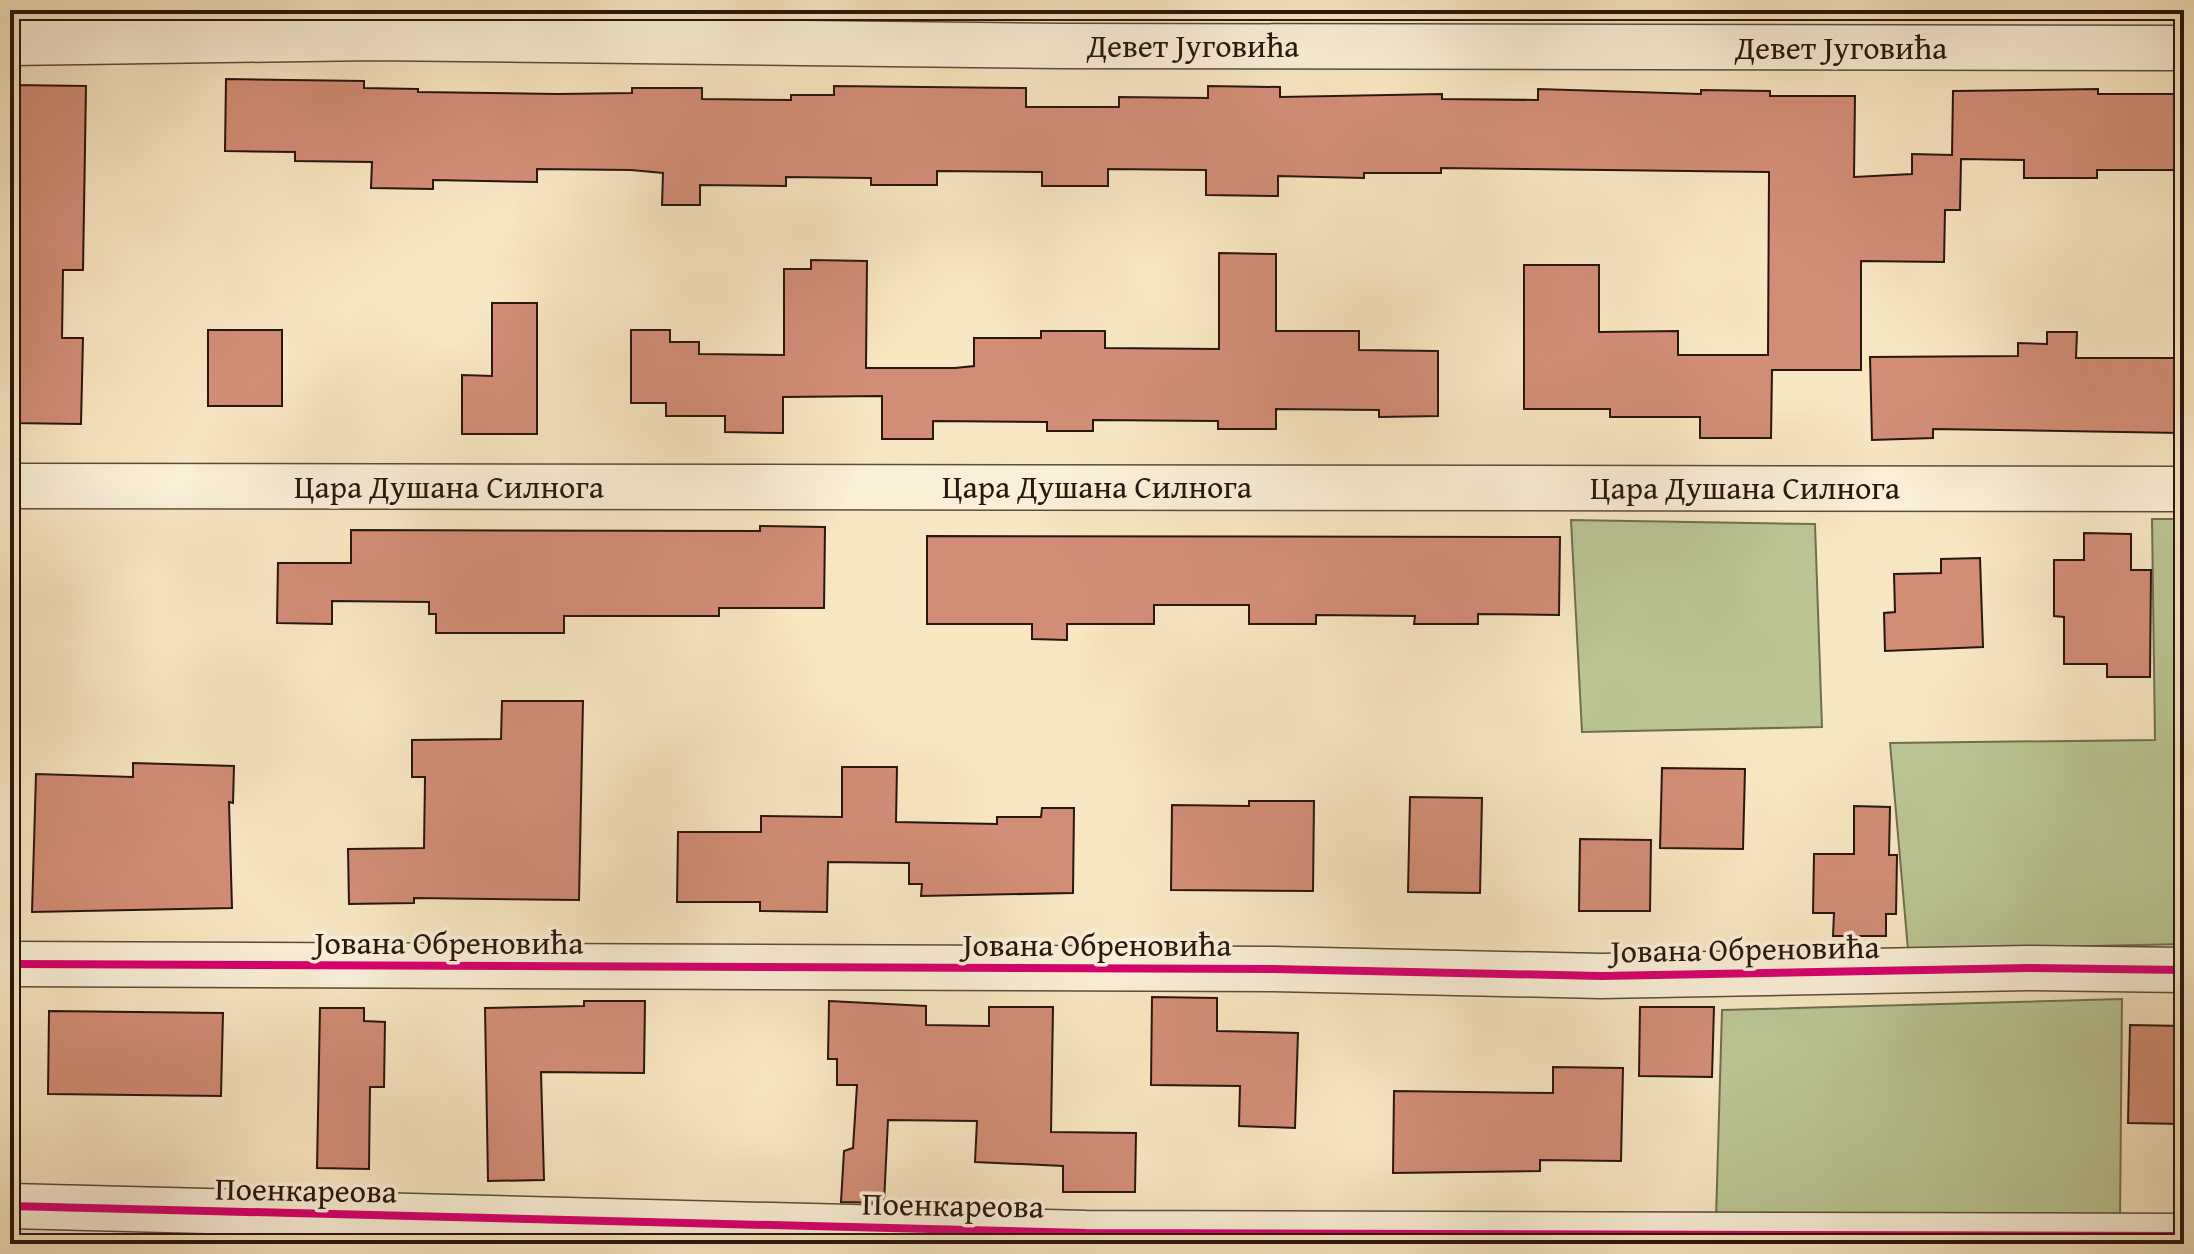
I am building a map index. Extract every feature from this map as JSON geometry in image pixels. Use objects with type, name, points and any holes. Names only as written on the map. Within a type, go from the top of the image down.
[{"type":"street","name":"Девет Југовића","points":[[10,43],[374,38],[1062,46],[2184,48]]},
{"type":"street","name":"Цара Душана Силнога","points":[[10,486],[2184,489]]},
{"type":"street","name":"Јована Обреновића","points":[[10,964],[1273,969],[1601,976],[2029,968],[2184,970]]},
{"type":"street","name":"Поенкареова","points":[[10,1206],[1086,1233],[2054,1240],[2184,1236]]},
{"type":"green space","points":[[2152,519],[2184,519],[2184,944],[1908,950],[1890,743],[2155,740]]},
{"type":"green space","points":[[1571,520],[1815,524],[1822,727],[1582,732]]},
{"type":"green space","points":[[2122,999],[2120,1219],[1716,1219],[1722,1010]]},
{"type":"building","points":[[226,79],[364,81],[364,88],[418,89],[418,92],[632,93],[632,88],[702,88],[702,99],[791,100],[791,95],[834,95],[834,86],[1026,88],[1026,107],[1119,107],[1119,97],[1208,98],[1208,86],[1280,87],[1280,97],[1442,94],[1442,99],[1538,100],[1538,89],[1701,94],[1701,90],[1770,91],[1770,96],[1855,96],[1854,177],[1912,174],[1912,154],[1952,155],[1953,91],[2098,89],[2098,94],[2181,94],[2180,170],[2097,170],[2097,178],[2024,178],[2024,160],[1961,159],[1960,210],[1945,210],[1944,262],[1861,261],[1861,370],[1772,370],[1771,438],[1700,438],[1700,417],[1610,417],[1610,409],[1524,409],[1524,265],[1599,265],[1599,332],[1678,331],[1678,355],[1768,355],[1769,172],[1441,168],[1441,173],[1364,173],[1364,178],[1278,176],[1278,196],[1206,195],[1206,170],[1108,169],[1108,186],[1042,186],[1042,172],[937,171],[937,185],[871,185],[871,178],[786,177],[786,186],[700,185],[700,205],[662,205],[663,173],[631,170],[537,169],[537,182],[433,180],[433,189],[371,188],[372,162],[295,161],[295,152],[225,151]]},
{"type":"building","points":[[14,85],[86,86],[83,270],[63,270],[62,338],[83,338],[81,424],[10,423],[10,337],[17,338],[18,269],[15,269]]},
{"type":"building","points":[[1219,253],[1276,254],[1276,331],[1359,331],[1359,350],[1438,351],[1438,416],[1379,417],[1379,410],[1276,409],[1276,429],[1218,429],[1218,421],[1093,420],[1093,431],[1047,431],[1047,422],[933,421],[933,439],[882,439],[882,396],[783,397],[783,433],[725,432],[725,416],[666,416],[666,403],[631,403],[631,330],[670,330],[670,342],[699,342],[699,354],[784,355],[784,269],[811,269],[811,260],[867,261],[866,368],[955,368],[974,366],[974,338],[1041,338],[1041,331],[1105,331],[1105,348],[1219,349]]},
{"type":"building","points":[[492,303],[537,303],[537,434],[462,434],[462,375],[492,376]]},
{"type":"building","points":[[208,330],[282,330],[282,406],[208,406]]},
{"type":"building","points":[[2047,332],[2077,332],[2076,358],[2182,358],[2182,433],[1933,429],[1933,438],[1872,440],[1870,357],[2018,356],[2018,343],[2047,344]]},
{"type":"building","points":[[760,526],[825,527],[824,608],[719,608],[719,616],[564,616],[564,633],[436,633],[436,614],[429,614],[429,602],[332,601],[332,624],[277,623],[278,563],[351,563],[351,530],[760,531]]},
{"type":"building","points":[[2084,533],[2131,534],[2131,570],[2151,570],[2150,677],[2107,677],[2107,664],[2064,664],[2064,617],[2054,616],[2054,560],[2084,560]]},
{"type":"building","points":[[927,536],[1560,537],[1559,615],[1478,614],[1478,624],[1414,624],[1415,616],[1316,615],[1316,624],[1249,624],[1249,605],[1154,605],[1154,624],[1067,624],[1067,640],[1032,639],[1032,624],[927,624]]},
{"type":"building","points":[[1980,558],[1983,647],[1885,651],[1884,613],[1895,612],[1894,574],[1941,573],[1941,559]]},
{"type":"building","points":[[502,701],[583,701],[579,900],[414,898],[414,903],[349,904],[348,849],[424,848],[425,777],[412,777],[412,740],[501,739]]},
{"type":"building","points":[[133,763],[234,766],[233,803],[229,802],[232,908],[32,912],[36,774],[133,777]]},
{"type":"building","points":[[842,767],[897,767],[896,822],[997,824],[997,817],[1041,817],[1042,808],[1074,808],[1073,893],[921,896],[922,884],[909,884],[909,863],[828,862],[827,912],[760,911],[760,902],[677,902],[678,832],[761,832],[761,816],[842,817]]},
{"type":"building","points":[[1662,768],[1745,769],[1743,849],[1660,848]]},
{"type":"building","points":[[1410,797],[1482,798],[1480,893],[1408,892]]},
{"type":"building","points":[[1249,801],[1314,801],[1313,891],[1171,890],[1172,805],[1249,806]]},
{"type":"building","points":[[1854,806],[1890,807],[1889,855],[1897,855],[1896,914],[1886,914],[1886,936],[1833,936],[1834,913],[1813,913],[1814,854],[1854,854]]},
{"type":"building","points":[[1580,839],[1651,840],[1650,911],[1579,911]]},
{"type":"building","points":[[1152,997],[1217,998],[1217,1031],[1298,1033],[1295,1128],[1239,1126],[1240,1086],[1151,1085]]},
{"type":"building","points":[[584,1001],[645,1001],[644,1073],[541,1072],[544,1180],[488,1181],[485,1008],[584,1006]]},
{"type":"building","points":[[829,1001],[926,1006],[926,1025],[989,1026],[989,1007],[1053,1007],[1051,1132],[1136,1133],[1135,1192],[1063,1192],[1063,1166],[975,1162],[977,1121],[888,1120],[884,1203],[841,1202],[844,1151],[853,1148],[857,1085],[837,1085],[837,1059],[828,1059]]},
{"type":"building","points":[[1640,1007],[1714,1007],[1712,1077],[1639,1076]]},
{"type":"building","points":[[320,1008],[364,1008],[364,1021],[385,1022],[384,1087],[370,1087],[369,1169],[317,1168]]},
{"type":"building","points":[[49,1011],[223,1013],[221,1096],[48,1094]]},
{"type":"building","points":[[2130,1025],[2184,1026],[2184,1124],[2128,1123]]},
{"type":"building","points":[[1553,1067],[1623,1068],[1621,1161],[1540,1160],[1540,1171],[1393,1173],[1394,1091],[1553,1093]]},
{"type":"cycle path","points":[[10,964],[1273,969],[1601,976],[2029,968],[2184,970]]},
{"type":"cycle path","points":[[10,1206],[1086,1233],[2184,1236]]}]
